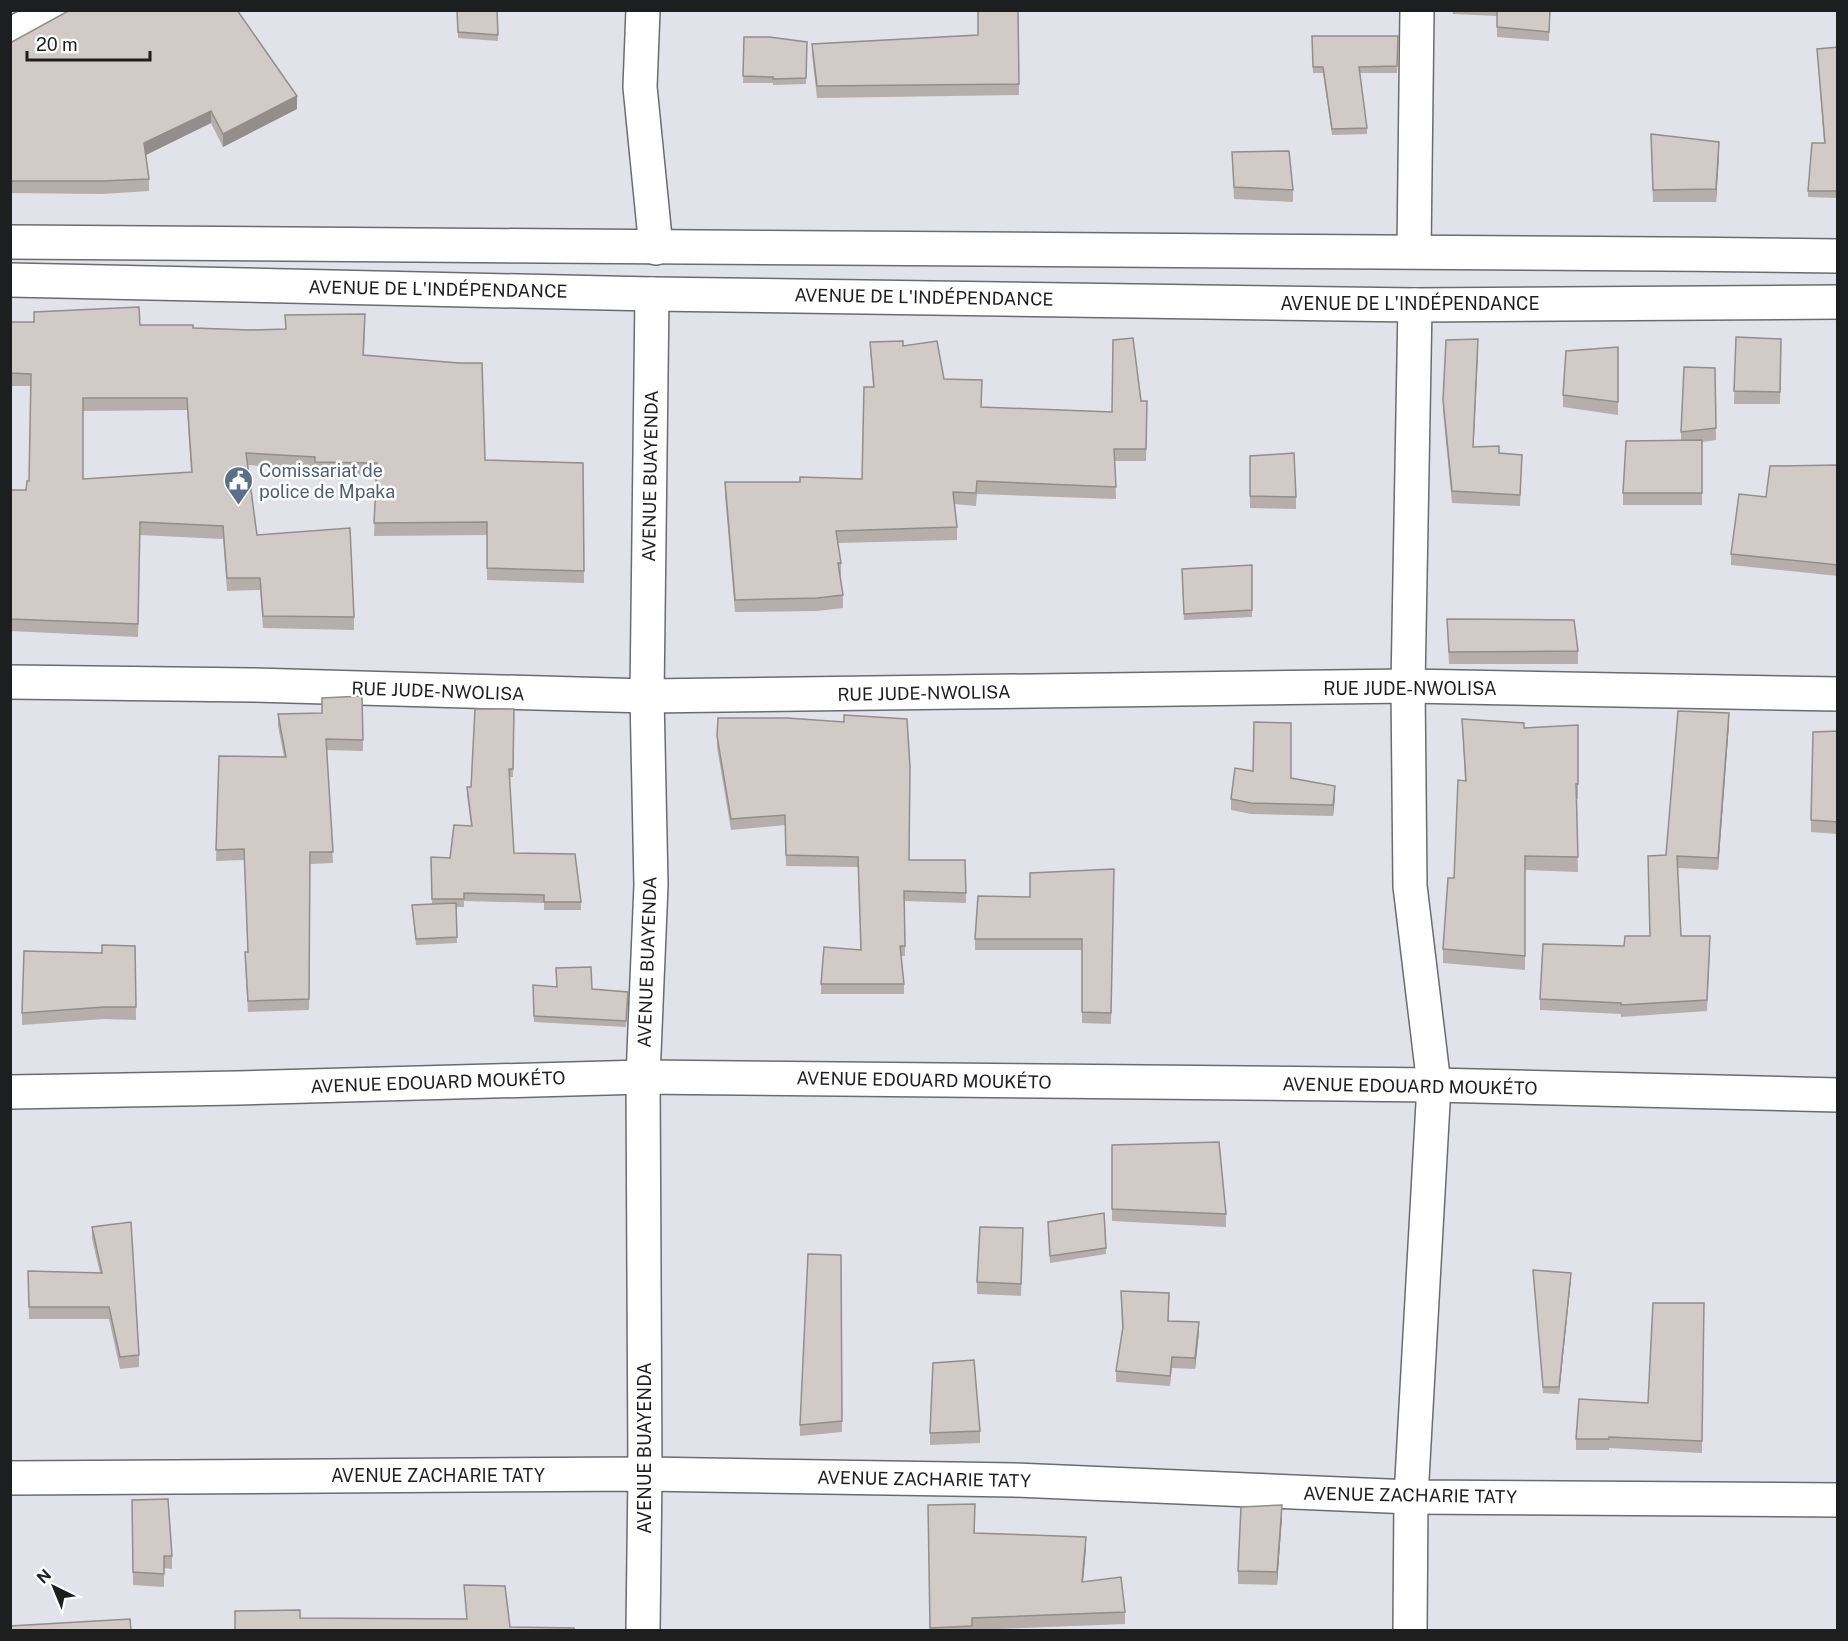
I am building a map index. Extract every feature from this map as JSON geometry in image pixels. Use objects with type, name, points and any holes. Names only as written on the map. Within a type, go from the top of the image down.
[{"type":"street","points":[[10,35],[56,10]]},
{"type":"street","points":[[643,10],[640,87],[656,248]]},
{"type":"street","points":[[1414,251],[1417,10]]},
{"type":"street","points":[[10,243],[1414,251],[1838,256]]},
{"type":"street","name":"AVENUE DE L'INDÉPENDANCE","points":[[10,280],[652,294],[1415,304],[1838,302]]},
{"type":"street","name":"AVENUE BUAYENDA","points":[[643,1630],[645,1474],[643,1077],[651,885],[647,696],[652,294]]},
{"type":"street","points":[[1410,1630],[1411,1497],[1434,1085],[1410,886],[1408,686],[1415,304]]},
{"type":"street","name":"RUE JUDE-NWOLISA","points":[[10,682],[252,685],[647,696],[1408,686],[1838,694]]},
{"type":"street","name":"AVENUE EDOUARD MOUKÉTO","points":[[10,1092],[643,1077],[1434,1085],[1838,1095]]},
{"type":"street","name":"AVENUE ZACHARIE TATY","points":[[10,1478],[645,1474],[1014,1480],[1411,1497],[1838,1500]]},
{"type":"building","points":[[70,10],[237,10],[297,96],[223,134],[211,111],[144,143],[149,179],[10,181],[10,43]]},
{"type":"building","points":[[457,10],[497,10],[498,35],[458,32]]},
{"type":"building","points":[[978,10],[1018,10],[1019,84],[817,86],[812,44],[978,35]]},
{"type":"building","points":[[1497,10],[1550,10],[1549,32],[1497,27]]},
{"type":"building","points":[[1312,36],[1398,36],[1397,66],[1359,67],[1367,128],[1332,129],[1323,67],[1313,67]]},
{"type":"building","points":[[744,37],[769,37],[807,42],[806,78],[773,79],[773,77],[743,76]]},
{"type":"building","points":[[1838,47],[1838,191],[1808,191],[1812,143],[1825,143],[1817,49]]},
{"type":"building","points":[[1651,134],[1719,142],[1716,189],[1653,190]]},
{"type":"building","points":[[1289,151],[1293,190],[1234,187],[1232,152]]},
{"type":"building","points":[[139,307],[140,325],[193,325],[193,328],[250,330],[286,329],[285,315],[365,314],[363,355],[482,363],[485,460],[583,463],[584,571],[487,568],[487,522],[374,523],[377,463],[315,462],[315,457],[246,453],[257,535],[350,528],[354,617],[263,616],[260,578],[227,578],[223,526],[140,522],[138,624],[10,619],[10,490],[26,490],[27,481],[29,481],[31,374],[10,373],[10,322],[34,322],[34,312]],"holes":[[[83,398],[187,398],[192,472],[83,479]]]},
{"type":"building","points":[[1736,337],[1781,339],[1780,392],[1734,391]]},
{"type":"building","points":[[1133,338],[1141,401],[1147,401],[1146,449],[1114,449],[1116,487],[977,481],[976,493],[953,492],[957,527],[836,531],[843,595],[735,600],[725,482],[800,482],[800,477],[862,479],[864,387],[874,387],[870,342],[903,341],[903,346],[937,341],[944,379],[982,380],[981,407],[1112,412],[1113,340]]},
{"type":"building","points":[[1478,339],[1473,447],[1499,446],[1499,453],[1522,455],[1520,495],[1452,491],[1443,400],[1446,340]]},
{"type":"building","points":[[1618,347],[1618,402],[1563,395],[1566,351]]},
{"type":"building","points":[[1684,367],[1715,368],[1716,428],[1681,432]]},
{"type":"building","points":[[1702,440],[1702,493],[1623,493],[1626,441]]},
{"type":"building","points":[[1294,453],[1296,497],[1250,496],[1250,456]]},
{"type":"building","points":[[1838,465],[1838,565],[1731,554],[1739,494],[1766,497],[1770,466]]},
{"type":"building","points":[[1252,565],[1252,610],[1184,614],[1182,569]]},
{"type":"building","points":[[1447,619],[1574,620],[1578,651],[1449,652]]},
{"type":"building","points":[[362,696],[363,740],[326,739],[333,852],[310,852],[309,999],[248,1001],[244,849],[216,850],[219,756],[286,757],[278,714],[322,713],[322,698]]},
{"type":"building","points":[[475,709],[514,709],[513,769],[509,769],[514,853],[575,854],[581,902],[544,902],[544,895],[464,893],[464,899],[432,899],[431,857],[450,858],[454,825],[472,826],[467,787],[471,787]]},
{"type":"building","points":[[1678,711],[1729,713],[1718,858],[1677,856],[1681,936],[1710,936],[1707,1000],[1621,1005],[1621,1003],[1540,999],[1543,944],[1624,946],[1625,936],[1650,936],[1648,856],[1666,855]]},
{"type":"building","points":[[844,715],[907,719],[910,767],[909,860],[965,860],[966,893],[904,891],[905,946],[900,946],[904,984],[821,984],[824,947],[861,950],[858,857],[786,855],[785,815],[731,819],[717,736],[718,718],[787,718],[844,722]]},
{"type":"building","points":[[1462,719],[1524,723],[1524,728],[1578,725],[1578,784],[1576,784],[1578,857],[1525,856],[1525,956],[1443,949],[1448,878],[1454,878],[1458,780],[1466,781]]},
{"type":"building","points":[[1254,722],[1291,723],[1291,778],[1335,786],[1333,805],[1251,803],[1231,799],[1235,768],[1253,771]]},
{"type":"building","points":[[1838,731],[1838,822],[1811,820],[1813,732]]},
{"type":"building","points":[[1114,869],[1111,1013],[1082,1012],[1082,939],[975,939],[978,896],[1030,897],[1030,873]]},
{"type":"building","points":[[456,903],[457,937],[416,939],[412,905]]},
{"type":"building","points":[[102,945],[135,946],[136,1007],[22,1013],[24,951],[102,953]]},
{"type":"building","points":[[591,967],[592,989],[628,992],[626,1021],[534,1016],[533,985],[557,987],[556,968]]},
{"type":"building","points":[[1219,1142],[1226,1214],[1112,1209],[1112,1145]]},
{"type":"building","points":[[1104,1213],[1106,1248],[1050,1256],[1048,1222]]},
{"type":"building","points":[[131,1222],[139,1355],[120,1357],[109,1307],[29,1307],[28,1271],[102,1273],[92,1227]]},
{"type":"building","points":[[980,1227],[1023,1228],[1021,1284],[977,1282]]},
{"type":"building","points":[[808,1254],[841,1255],[842,1421],[800,1425]]},
{"type":"building","points":[[1533,1270],[1571,1273],[1559,1387],[1543,1387]]},
{"type":"building","points":[[1121,1291],[1169,1293],[1168,1321],[1199,1322],[1195,1358],[1172,1357],[1170,1376],[1116,1371],[1123,1327]]},
{"type":"building","points":[[1653,1303],[1704,1303],[1702,1441],[1609,1437],[1609,1439],[1576,1439],[1579,1399],[1648,1403]]},
{"type":"building","points":[[974,1360],[980,1431],[930,1433],[933,1363]]},
{"type":"building","points":[[168,1499],[172,1556],[164,1556],[164,1574],[133,1572],[132,1500]]},
{"type":"building","points":[[975,1504],[974,1533],[1086,1537],[1082,1582],[1121,1577],[1125,1612],[972,1618],[972,1626],[930,1628],[928,1505]]},
{"type":"building","points":[[1282,1505],[1277,1572],[1238,1571],[1241,1507]]},
{"type":"building","points":[[464,1585],[505,1586],[510,1627],[574,1628],[574,1630],[235,1630],[235,1611],[300,1610],[300,1618],[467,1619]]},
{"type":"building","points":[[130,1619],[131,1630],[10,1630],[10,1626]]},
{"type":"place","name":"Comissariat de police de Mpaka","points":[[238,506]]}]
